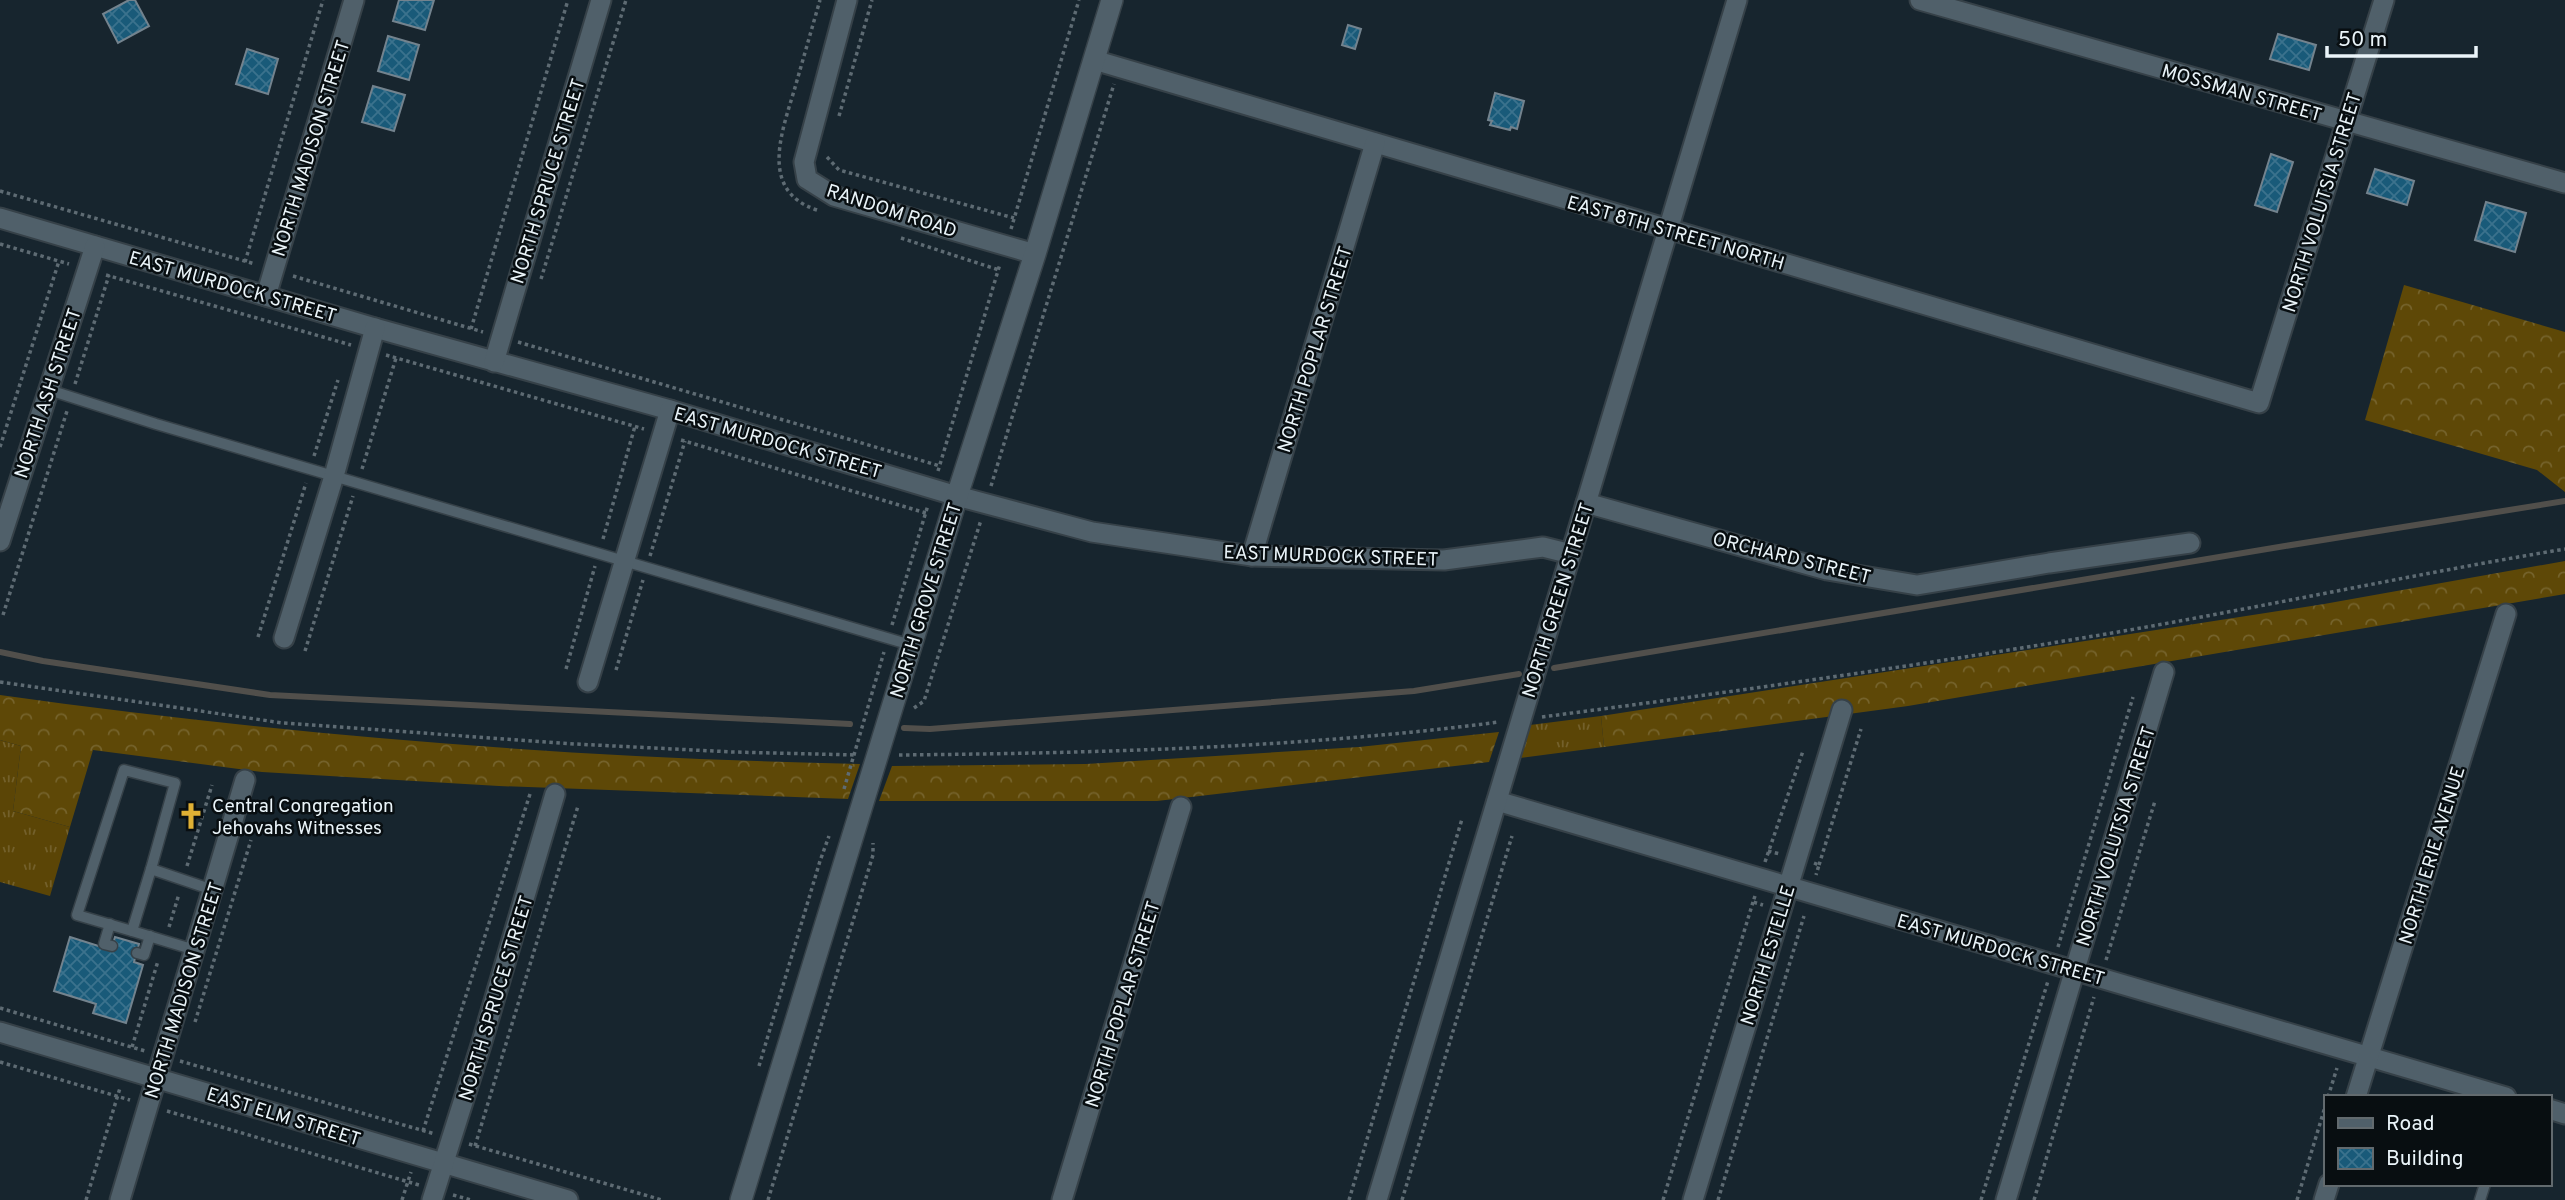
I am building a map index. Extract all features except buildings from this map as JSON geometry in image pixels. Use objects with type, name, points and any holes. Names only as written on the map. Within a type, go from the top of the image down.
[{"type":"street","name":"NORTH MADISON STREET","points":[[266,296],[354,0]]},
{"type":"street","name":"NORTH SPRUCE STREET","points":[[494,362],[601,0]]},
{"type":"street","name":"RANDOM ROAD","points":[[847,0],[804,162],[807,179],[834,196],[1035,254]]},
{"type":"street","name":"NORTH GROVE STREET","points":[[741,1200],[886,755],[911,645],[1112,0]]},
{"type":"street","name":"NORTH GREEN STREET","points":[[1377,1200],[1737,0]]},
{"type":"street","name":"MOSSMAN STREET","points":[[1920,0],[2565,183]]},
{"type":"street","name":"NORTH VOLUTSIA STREET","points":[[2259,403],[2384,0]]},
{"type":"street","name":"EAST 8TH STREET NORTH","points":[[1094,60],[2259,403]]},
{"type":"street","name":"NORTH POPLAR STREET","points":[[1252,556],[1375,143]]},
{"type":"street","name":"EAST MURDOCK STREET","points":[[0,218],[1092,533],[1252,556],[1444,560],[1544,547],[1571,554]]},
{"type":"street","name":"NORTH ASH STREET","points":[[0,541],[95,246]]},
{"type":"street","points":[[285,638],[375,328]]},
{"type":"street","points":[[588,682],[670,410]]},
{"type":"street","name":"ORCHARD STREET","points":[[1586,503],[1827,570],[1917,585],[2190,543]]},
{"type":"street","name":"NORTH ERIE AVENUE","points":[[2357,1095],[2506,614]]},
{"type":"street","name":"NORTH VOLUTSIA STREET","points":[[2006,1200],[2164,672]]},
{"type":"street","name":"NORTH ESTELLE","points":[[1693,1200],[1842,710]]},
{"type":"street","name":"NORTH MADISON STREET","points":[[120,1200],[245,780]]},
{"type":"street","name":"NORTH SPRUCE STREET","points":[[434,1195],[555,794]]},
{"type":"street","name":"EAST MURDOCK STREET","points":[[1497,801],[2499,1095]]},
{"type":"street","name":"NORTH POPLAR STREET","points":[[1062,1200],[1181,807]]},
{"type":"street","name":"EAST ELM STREET","points":[[0,1032],[568,1200]]},
{"type":"lane","points":[[48,390],[911,645]]},
{"type":"lane","points":[[132,930],[175,783],[124,770],[77,915],[195,950]]},
{"type":"lane","points":[[151,869],[213,890]]},
{"type":"lane","points":[[110,924],[104,944],[112,946]]},
{"type":"lane","points":[[137,953],[144,955],[150,936]]},
{"type":"path","points":[[245,262],[323,0]]},
{"type":"path","points":[[471,329],[568,0]]},
{"type":"path","points":[[537,290],[626,0]]},
{"type":"path","points":[[818,211],[805,206],[790,194],[780,173],[778,146],[820,0]]},
{"type":"path","points":[[838,118],[872,0]]},
{"type":"path","points":[[845,796],[844,785],[853,754],[1079,0]]},
{"type":"path","points":[[906,713],[924,701],[1114,85],[1116,66]]},
{"type":"path","points":[[827,157],[839,170],[1014,218]]},
{"type":"path","points":[[895,236],[999,270]]},
{"type":"path","points":[[0,244],[978,528]]},
{"type":"path","points":[[0,447],[60,261]]},
{"type":"path","points":[[3,615],[109,275]]},
{"type":"path","points":[[346,357],[349,344]]},
{"type":"path","points":[[304,651],[396,358]]},
{"type":"path","points":[[258,637],[342,369]]},
{"type":"path","points":[[0,682],[283,723],[575,744],[733,752],[886,755],[1024,755],[1170,750],[1324,740],[1521,719],[1915,665],[2140,628],[2565,549]]},
{"type":"path","points":[[1819,864],[1861,729]]},
{"type":"path","points":[[886,755],[898,744]]},
{"type":"path","points":[[1768,851],[1803,751]]},
{"type":"path","points":[[86,1200],[212,785]]},
{"type":"path","points":[[402,1200],[530,794]]},
{"type":"path","points":[[2034,1200],[2155,801]]},
{"type":"path","points":[[467,1170],[578,806]]},
{"type":"path","points":[[1349,1200],[1462,819]]},
{"type":"path","points":[[758,1070],[830,835]]},
{"type":"path","points":[[1402,1200],[1512,836]]},
{"type":"path","points":[[768,1200],[873,855],[873,837]]},
{"type":"path","points":[[195,1023],[251,840]]},
{"type":"path","points":[[1664,1200],[1753,902]]},
{"type":"path","points":[[1718,1200],[1804,916]]},
{"type":"path","points":[[0,1008],[662,1200]]},
{"type":"path","points":[[0,1062],[408,1182],[434,1195],[471,1200]]},
{"type":"path","points":[[169,1111],[183,1062]]},
{"type":"path","points":[[2330,1095],[2337,1068]]},
{"type":"path","points":[[2297,1200],[2324,1111]]},
{"type":"green space","points":[[2404,285],[2565,332],[2565,492],[2537,470],[2365,420]]},
{"type":"green space","points":[[2565,561],[2565,594],[1908,706],[1604,747],[1601,716],[2324,604]]},
{"type":"green space","points":[[0,695],[214,722],[429,742],[644,756],[860,764],[848,799],[499,786],[262,772],[93,750],[70,827],[13,811],[21,746],[0,740]]},
{"type":"green space","points":[[1601,716],[1604,747],[1520,758],[1530,725]]},
{"type":"green space","points":[[1499,732],[1489,762],[1157,801],[879,801],[892,766],[1086,764],[1359,747]]},
{"type":"green space","points":[[0,740],[21,746],[13,811],[70,827],[50,896],[0,882]]},
{"type":"waterway","points":[[1554,668],[2565,501]]},
{"type":"waterway","points":[[0,652],[43,661],[270,695],[850,724]]},
{"type":"waterway","points":[[904,728],[930,729],[1414,691],[1519,674]]},
{"type":"place","name":"Central Congregation Jehovahs Witnesses","points":[[191,816]]}]
